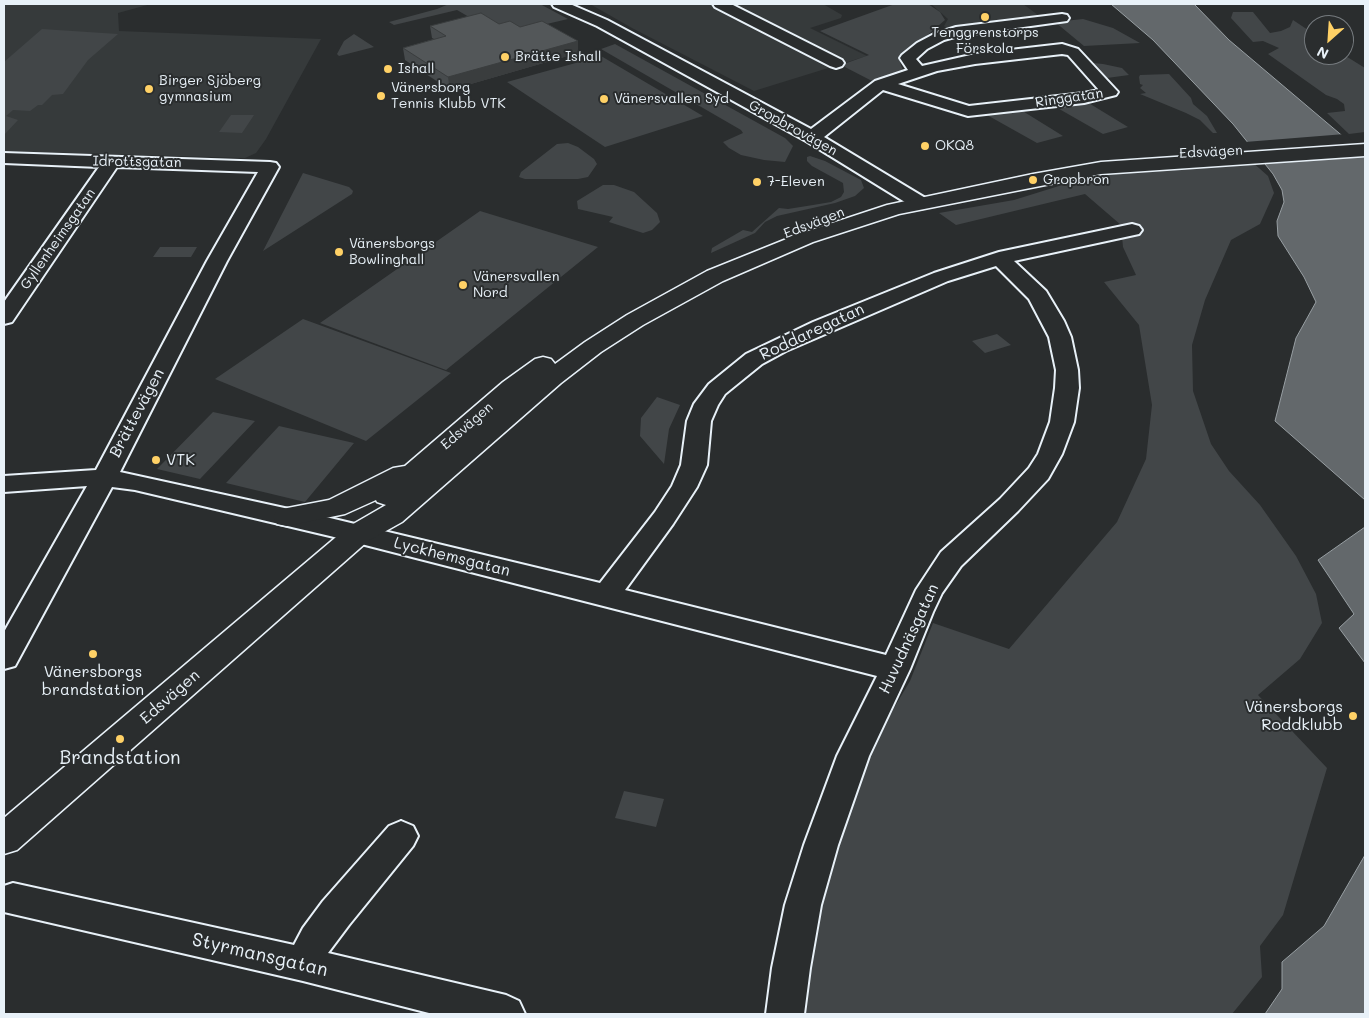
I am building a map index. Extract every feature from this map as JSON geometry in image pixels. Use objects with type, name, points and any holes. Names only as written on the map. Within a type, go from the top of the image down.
[{"type":"main road","name":"Edsvägen","points":[[4,839],[358,534],[392,515],[552,378],[593,347],[635,320],[715,276],[806,238],[912,198],[1101,168],[1365,142]]},
{"type":"main road","name":"Edsvägen","points":[[1218,156],[1365,150]]},
{"type":"main road","name":"Edsvägen","points":[[358,534],[370,512],[512,387],[545,362],[619,314],[698,272],[803,225],[888,196],[912,198]]},
{"type":"main road","points":[[287,517],[328,510],[352,501],[435,453]]},
{"type":"street","name":"Gropbrovägen","points":[[559,4],[602,23],[812,137],[912,198]]},
{"type":"street","name":"Gropbrovägen","points":[[576,4],[602,23]]},
{"type":"street","points":[[720,4],[836,63]]},
{"type":"street","points":[[918,71],[908,58],[922,46],[939,37],[956,32],[1062,18]]},
{"type":"street","name":"Ringgatan","points":[[812,137],[837,120],[837,116],[880,84],[918,71],[975,59],[1062,49],[1073,52],[1110,92],[1084,98],[968,111],[880,84]]},
{"type":"street","points":[[790,125],[837,116]]},
{"type":"street","name":"Idrottsgatan","points":[[4,158],[270,167]]},
{"type":"street","name":"Gyllenheimsgatan","points":[[4,317],[112,161]]},
{"type":"street","name":"Brättevägen","points":[[4,658],[104,478],[217,261],[270,167]]},
{"type":"street","name":"Roddaregatan","points":[[606,595],[664,518],[684,487],[694,465],[698,421],[706,404],[717,389],[734,374],[778,346],[869,305],[941,277],[999,258],[1132,230]]},
{"type":"street","name":"Huvudnäsgatan","points":[[784,1014],[803,905],[821,845],[853,756],[895,670],[919,612],[942,570],[962,547],[1009,505],[1038,473],[1050,454],[1062,422],[1066,405],[1066,370],[1056,329],[1045,306],[1028,284],[999,258]]},
{"type":"street","name":"Lyckhemsgatan","points":[[4,484],[66,478],[104,478],[135,482],[606,595],[895,670]]},
{"type":"street","points":[[303,964],[316,940],[336,913],[401,836]]},
{"type":"street","name":"Styrmansgatan","points":[[13,899],[303,964],[506,1014]]},
{"type":"shaded area","name":"Birger Sjöberg gymnasium","points":[[4,4],[151,4],[118,13],[119,31],[321,39],[266,139],[256,153],[245,158],[4,151]]},
{"type":"shaded area","points":[[449,4],[540,4],[568,19],[500,35],[457,10],[394,25],[389,22]]},
{"type":"shaded area","points":[[590,4],[823,4],[842,15],[841,18],[810,28],[867,56],[754,91],[632,28]]},
{"type":"shaded area","points":[[895,4],[928,4],[940,12],[945,20],[902,57],[900,62],[903,71],[872,81],[841,65],[869,55],[820,31]]},
{"type":"shaded area","name":"Tenggrenstorps Förskola","points":[[931,4],[1023,4],[1038,15],[1011,19],[1014,22],[949,31],[944,26],[948,19]]},
{"type":"shaded area","points":[[1111,4],[1194,4],[1229,40],[1365,155],[1365,500],[1275,421],[1296,338],[1316,302],[1304,277],[1278,236],[1277,221],[1284,202],[1282,190],[1273,174],[1233,124],[1153,40]]},
{"type":"shaded area","points":[[1233,12],[1253,12],[1270,33],[1290,27],[1293,20],[1304,27],[1304,65],[1354,65],[1354,61],[1365,68],[1365,132],[1349,134],[1327,113],[1345,111],[1344,104],[1326,95],[1268,54],[1279,48],[1263,41],[1253,42],[1231,18]]},
{"type":"shaded area","points":[[1083,19],[1113,28],[1140,43],[1084,46],[1055,22]]},
{"type":"shaded area","points":[[42,29],[118,34],[88,60],[63,94],[52,95],[42,105],[38,105],[30,111],[13,110],[6,116],[18,120],[4,135],[4,62]]},
{"type":"shaded area","points":[[354,34],[374,47],[339,56],[337,54],[344,41]]},
{"type":"shaded area","points":[[615,44],[785,138],[793,146],[785,162],[741,155],[729,148],[723,142],[743,133],[741,130],[601,49]]},
{"type":"shaded area","name":"Vänersvallen Syd","points":[[601,56],[703,116],[605,147],[507,82]]},
{"type":"shaded area","points":[[1093,63],[1122,68],[1129,75],[1107,78]]},
{"type":"shaded area","points":[[1169,74],[1191,98],[1193,104],[1207,116],[1217,133],[1213,133],[1200,120],[1140,94],[1146,93],[1140,88],[1143,85],[1140,84],[1140,75]]},
{"type":"shaded area","points":[[1087,102],[1128,127],[1103,134],[1054,106]]},
{"type":"shaded area","points":[[1021,110],[1063,136],[1037,143],[987,115]]},
{"type":"shaded area","points":[[231,115],[254,115],[242,133],[219,132]]},
{"type":"shaded area","points":[[568,143],[578,147],[594,159],[597,164],[588,177],[578,179],[525,179],[519,177],[521,172],[557,144]]},
{"type":"shaded area","points":[[810,156],[825,161],[861,180],[864,188],[855,196],[835,203],[777,216],[765,222],[755,233],[711,253],[712,248],[743,230],[752,232],[779,208],[788,209],[831,202],[841,197],[844,192],[843,183],[812,166],[807,161],[807,157]]},
{"type":"shaded area","points":[[1251,161],[1268,176],[1274,193],[1260,224],[1231,240],[1205,300],[1192,345],[1193,391],[1211,444],[1229,471],[1260,505],[1296,556],[1316,594],[1322,623],[1300,659],[1258,695],[1327,768],[1283,915],[1260,946],[1262,977],[1232,1014],[799,1014],[815,910],[863,760],[910,681],[933,623],[1009,649],[1117,522],[1146,459],[1152,405],[1139,325],[1104,282],[1136,275],[1123,247],[1121,225],[1085,194],[956,225],[939,213],[1014,200],[1075,181],[1130,170]]},
{"type":"shaded area","points":[[303,173],[349,187],[353,191],[352,194],[263,251]]},
{"type":"shaded area","points":[[603,185],[614,185],[634,192],[657,213],[660,222],[652,230],[643,233],[609,222],[613,217],[578,209],[577,201]]},
{"type":"shaded area","name":"Vänersvallen Nord","points":[[480,211],[598,247],[446,370],[320,323]]},
{"type":"shaded area","points":[[160,247],[197,247],[191,257],[153,257]]},
{"type":"shaded area","points":[[303,319],[451,373],[366,441],[215,379]]},
{"type":"shaded area","points":[[997,334],[1011,345],[985,353],[972,341]]},
{"type":"shaded area","points":[[657,397],[680,405],[669,429],[664,464],[640,436],[641,418]]},
{"type":"shaded area","points":[[213,412],[255,421],[200,479],[157,469]]},
{"type":"shaded area","points":[[279,426],[354,443],[305,502],[226,483]]},
{"type":"shaded area","points":[[1365,527],[1365,663],[1339,628],[1354,614],[1318,560]]},
{"type":"shaded area","points":[[624,791],[664,799],[656,827],[615,818]]},
{"type":"shaded area","points":[[1365,855],[1365,1014],[1265,1014],[1282,989],[1282,962],[1324,926]]},
{"type":"pier","points":[[1345,134],[1365,151],[1365,154],[1260,162],[1245,142]]},
{"type":"building","name":"Brätte Ishall","points":[[481,13],[499,24],[510,21],[520,27],[542,21],[578,41],[448,77],[403,48],[446,36],[430,26]]},
{"type":"place","name":"Tenggrenstorps Förskola","points":[[985,17]]},
{"type":"place","name":"Brätte Ishall","points":[[505,57]]},
{"type":"place","name":"Ishall","points":[[388,69]]},
{"type":"place","name":"Birger Sjöberg gymnasium","points":[[149,89]]},
{"type":"place","name":"Vänersborg Tennis Klubb VTK","points":[[381,96]]},
{"type":"place","name":"Vänersvallen Syd","points":[[604,99]]},
{"type":"place","name":"OKQ8","points":[[925,146]]},
{"type":"place","name":"Gropbron","points":[[1033,180]]},
{"type":"place","name":"7-Eleven","points":[[757,182]]},
{"type":"place","name":"Vänersborgs Bowlinghall","points":[[339,252]]},
{"type":"place","name":"Vänersvallen Nord","points":[[463,285]]},
{"type":"place","name":"VTK","points":[[156,460]]},
{"type":"place","name":"Vänersborgs brandstation","points":[[93,654]]},
{"type":"place","name":"Vänersborgs Roddklubb","points":[[1353,716]]},
{"type":"place","name":"Brandstation","points":[[120,739]]}]
